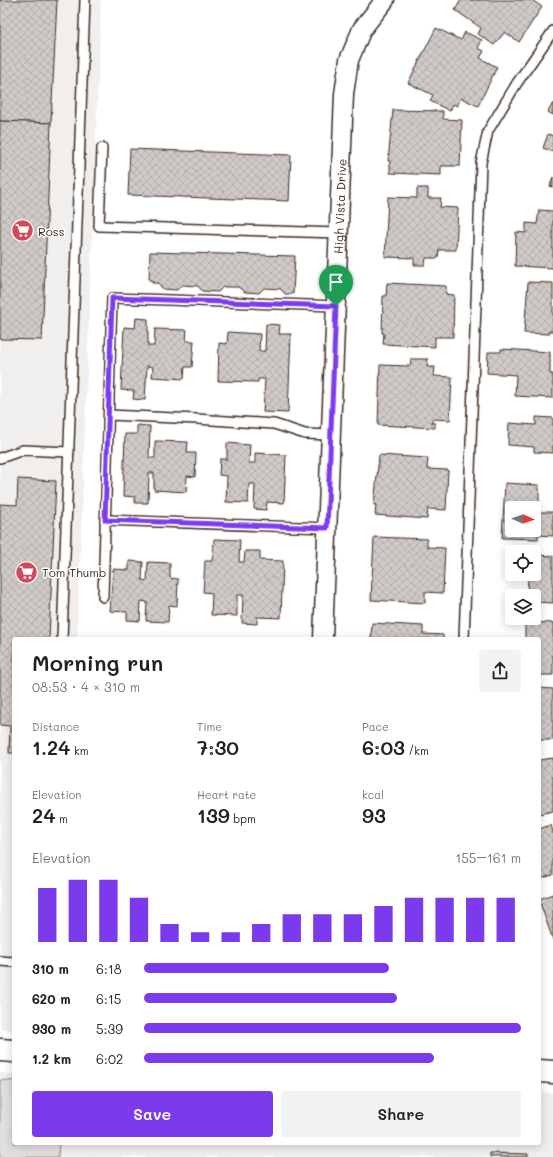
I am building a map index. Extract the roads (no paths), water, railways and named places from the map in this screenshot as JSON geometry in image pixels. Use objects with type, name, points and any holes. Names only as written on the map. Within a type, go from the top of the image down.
[{"type":"street","name":"High Vista Drive","points":[[323,637],[344,94],[349,60],[362,29],[385,0]]},
{"type":"street","points":[[0,1050],[12,1051]]},
{"type":"street","points":[[541,1071],[553,1072]]},
{"type":"lane","points":[[62,637],[85,0]]},
{"type":"lane","points":[[464,637],[481,163],[488,131],[516,83],[553,31]]},
{"type":"lane","points":[[102,148],[100,226],[339,233]]},
{"type":"lane","points":[[103,597],[112,298],[336,306]]},
{"type":"lane","points":[[109,415],[274,424],[306,434],[331,435]]},
{"type":"lane","points":[[0,458],[23,450],[69,452]]},
{"type":"lane","points":[[105,520],[327,528]]},
{"type":"lane","points":[[0,961],[12,962]]},
{"type":"place","name":"Ross","points":[[23,231]]},
{"type":"place","name":"Tom Thumb","points":[[26,572]]}]
